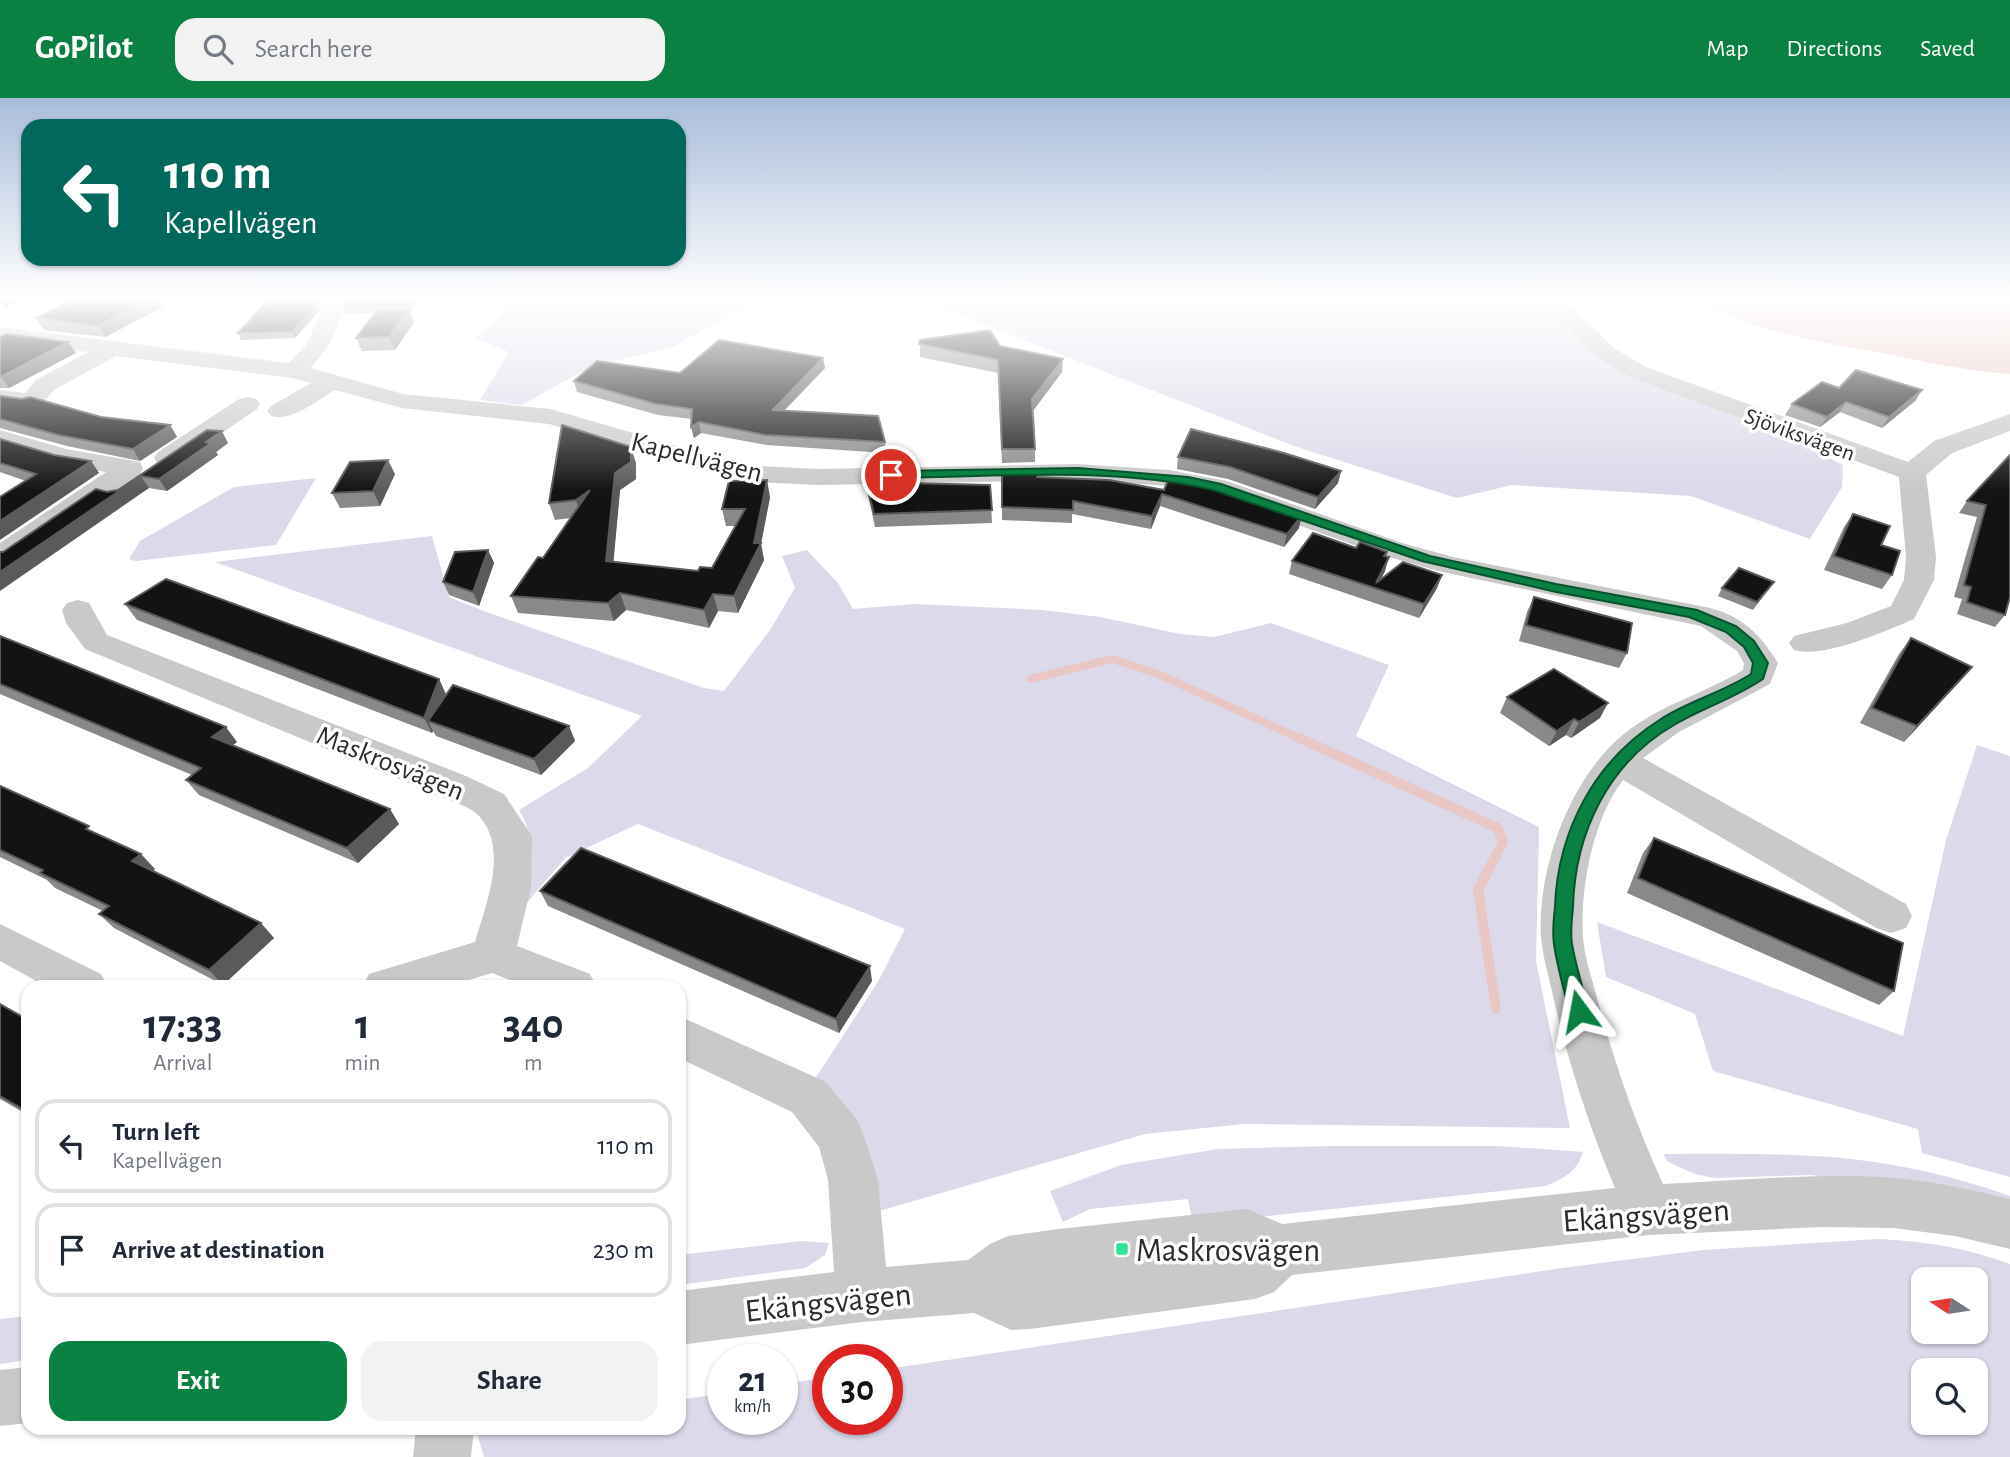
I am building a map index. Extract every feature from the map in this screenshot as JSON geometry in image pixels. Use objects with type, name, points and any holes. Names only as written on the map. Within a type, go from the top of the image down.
[{"type":"street","points":[[0,423],[30,401],[45,385],[84,363]]},
{"type":"street","name":"Kapellvägen","points":[[234,363],[294,371],[402,401],[559,419],[699,461],[759,474],[819,477],[1033,471],[1123,474],[1188,480],[1217,487],[1449,565],[1692,613],[1731,629],[1749,644],[1760,663],[1758,676],[1735,691],[1668,721],[1636,744],[1620,761],[1586,809],[1573,844],[1564,887],[1562,942],[1597,1080],[1619,1143],[1649,1210]]},
{"type":"street","points":[[294,371],[303,363]]},
{"type":"street","name":"Sjöviksvägen","points":[[1624,363],[1638,372],[1912,473]]},
{"type":"street","points":[[280,411],[330,383]]},
{"type":"street","points":[[0,397],[30,401]]},
{"type":"street","points":[[0,556],[248,404]]},
{"type":"street","points":[[1805,643],[1856,631],[1903,612],[1919,580],[1922,557],[1912,473],[1943,447],[2010,422]]},
{"type":"street","points":[[0,438],[63,456],[143,467]]},
{"type":"street","points":[[114,495],[143,467]]},
{"type":"street","name":"Maskrosvägen","points":[[78,610],[82,623],[96,642],[453,786],[491,804],[513,836],[511,887],[493,955]]},
{"type":"street","points":[[1620,761],[1891,916]]},
{"type":"street","points":[[0,941],[73,980]]},
{"type":"street","points":[[408,980],[493,955],[557,980]]},
{"type":"street","points":[[686,1039],[809,1097],[840,1136],[853,1180],[862,1295]]},
{"type":"street","name":"Ekängsvägen","points":[[686,1317],[862,1295],[977,1286],[1011,1303],[1030,1302],[1255,1273],[1281,1250],[1649,1210],[1822,1202],[1894,1203],[1955,1211],[2010,1224]]},
{"type":"street","points":[[0,1398],[21,1396]]},
{"type":"street","points":[[442,1457],[444,1435]]},
{"type":"shaded area","points":[[502,363],[605,363],[590,367],[522,405],[480,400]]},
{"type":"shaded area","points":[[1084,363],[1623,363],[1768,426],[1843,465],[1842,487],[1810,539],[1691,496],[1512,485],[1457,498],[1294,446]]},
{"type":"shaded area","points":[[1935,363],[2010,363],[2010,374],[1976,371]]},
{"type":"shaded area","points":[[316,478],[276,545],[136,561],[129,559],[140,541],[234,487]]},
{"type":"shaded area","points":[[432,536],[449,597],[704,688],[724,691],[770,630],[795,588],[782,556],[807,550],[838,583],[853,609],[915,604],[1042,610],[1100,617],[1180,634],[1214,637],[1271,623],[1389,665],[1356,736],[1539,827],[1536,961],[1570,1128],[1245,1124],[1145,1134],[879,1211],[815,1079],[879,980],[905,929],[638,824],[565,858],[519,912],[529,873],[531,849],[526,823],[519,810],[588,768],[642,716],[215,562]]},
{"type":"shaded area","points":[[1977,745],[2010,756],[2010,1177],[1922,1153],[1918,1129],[1713,1071],[1695,1014],[1606,977],[1597,922],[1903,1036],[1946,840]]},
{"type":"shaded area","points":[[1499,1146],[1583,1152],[1577,1165],[1569,1173],[1546,1186],[1193,1224],[1188,1199],[1090,1209],[1063,1222],[1050,1191],[1121,1165],[1218,1149]]},
{"type":"shaded area","points":[[1663,1154],[1795,1155],[1888,1164],[1938,1174],[2010,1196],[2010,1211],[1908,1184],[1810,1175],[1714,1178],[1695,1174],[1668,1162]]},
{"type":"shaded area","points":[[1878,1239],[1945,1246],[2010,1264],[2010,1457],[484,1457],[477,1435],[686,1435],[686,1399],[707,1396],[707,1435],[798,1435],[798,1382],[812,1379],[812,1435],[903,1435],[903,1367],[1562,1268],[1703,1250]]},
{"type":"shaded area","points":[[801,1241],[829,1243],[825,1255],[805,1268],[686,1284],[686,1254]]},
{"type":"shaded area","points":[[21,1317],[21,1361],[0,1364],[0,1319]]},
{"type":"building","points":[[0,363],[26,363],[0,377]]},
{"type":"building","points":[[594,363],[614,363],[680,373],[691,363],[818,363],[773,410],[878,416],[885,442],[765,435],[699,422],[691,427],[692,409],[656,404],[574,381]]},
{"type":"building","points":[[998,363],[1060,363],[1032,399],[1035,449],[1002,449]]},
{"type":"building","points":[[1856,370],[1922,390],[1889,417],[1846,402],[1827,417],[1792,404],[1822,382],[1839,388]]},
{"type":"building","points":[[0,396],[22,399],[30,397],[101,417],[170,425],[133,449],[58,435],[0,419]]},
{"type":"building","points":[[562,425],[631,447],[631,462],[615,473],[606,561],[698,571],[700,567],[712,568],[745,509],[722,509],[729,481],[767,480],[754,543],[761,543],[734,596],[713,594],[704,610],[620,593],[608,603],[511,596],[538,557],[543,558],[590,490],[576,500],[549,503]]},
{"type":"building","points":[[1191,429],[1341,471],[1318,497],[1230,467],[1178,457]]},
{"type":"building","points":[[207,430],[222,431],[206,442],[211,443],[159,479],[141,476],[0,572],[0,552],[96,489],[107,492],[118,490]]},
{"type":"building","points":[[0,439],[54,455],[91,461],[0,521],[0,497],[36,474],[0,463]]},
{"type":"building","points":[[2010,455],[2010,597],[2005,615],[1967,602],[1971,587],[1964,585],[1986,505],[1967,501]]},
{"type":"building","points":[[388,460],[373,491],[332,493],[350,462]]},
{"type":"building","points":[[1002,471],[1037,471],[1037,477],[1109,480],[1164,490],[1170,476],[1212,484],[1302,515],[1287,534],[1162,494],[1152,516],[1073,501],[1073,510],[1002,507]]},
{"type":"building","points":[[866,482],[990,485],[992,510],[874,514]]},
{"type":"building","points":[[1853,514],[1890,526],[1881,545],[1900,551],[1892,575],[1834,556]]},
{"type":"building","points":[[1313,533],[1356,548],[1360,542],[1387,552],[1384,556],[1389,557],[1376,583],[1403,562],[1442,575],[1424,604],[1292,561]]},
{"type":"building","points":[[488,550],[473,592],[443,582],[455,552]]},
{"type":"building","points":[[1739,568],[1774,582],[1757,602],[1722,588]]},
{"type":"building","points":[[166,579],[439,679],[424,718],[125,604]]},
{"type":"building","points":[[1534,597],[1632,623],[1627,653],[1526,625]]},
{"type":"building","points":[[0,636],[226,727],[212,737],[390,809],[347,848],[186,780],[201,768],[0,684]]},
{"type":"building","points":[[1911,638],[1972,667],[1917,726],[1872,708]]},
{"type":"building","points":[[1554,669],[1608,703],[1579,722],[1574,719],[1557,731],[1507,697]]},
{"type":"building","points":[[453,685],[569,726],[534,759],[428,721]]},
{"type":"building","points":[[0,786],[89,826],[86,829],[141,854],[132,861],[261,923],[209,970],[99,914],[109,906],[40,873],[43,870],[0,850]]},
{"type":"building","points":[[1654,838],[1903,943],[1894,991],[1638,878]]},
{"type":"building","points":[[581,848],[870,966],[836,1019],[540,891]]},
{"type":"building","points":[[0,1004],[21,1016],[21,1108],[0,1096]]},
{"type":"waterway","points":[[1031,679],[1112,659],[1158,674],[1303,740]]},
{"type":"waterway","points":[[1299,738],[1498,828],[1503,842],[1478,890],[1496,1009]]},
{"type":"place","name":"Maskrosvägen","points":[[1122,1249]]},
{"type":"route","points":[[891,475],[1033,471],[1188,480],[1217,487],[1427,559],[1556,588],[1692,613],[1710,618],[1731,629],[1749,644],[1760,663],[1758,676],[1735,691],[1668,721],[1636,744],[1604,778],[1586,809],[1573,844],[1564,887],[1562,942],[1579,1011]]}]
